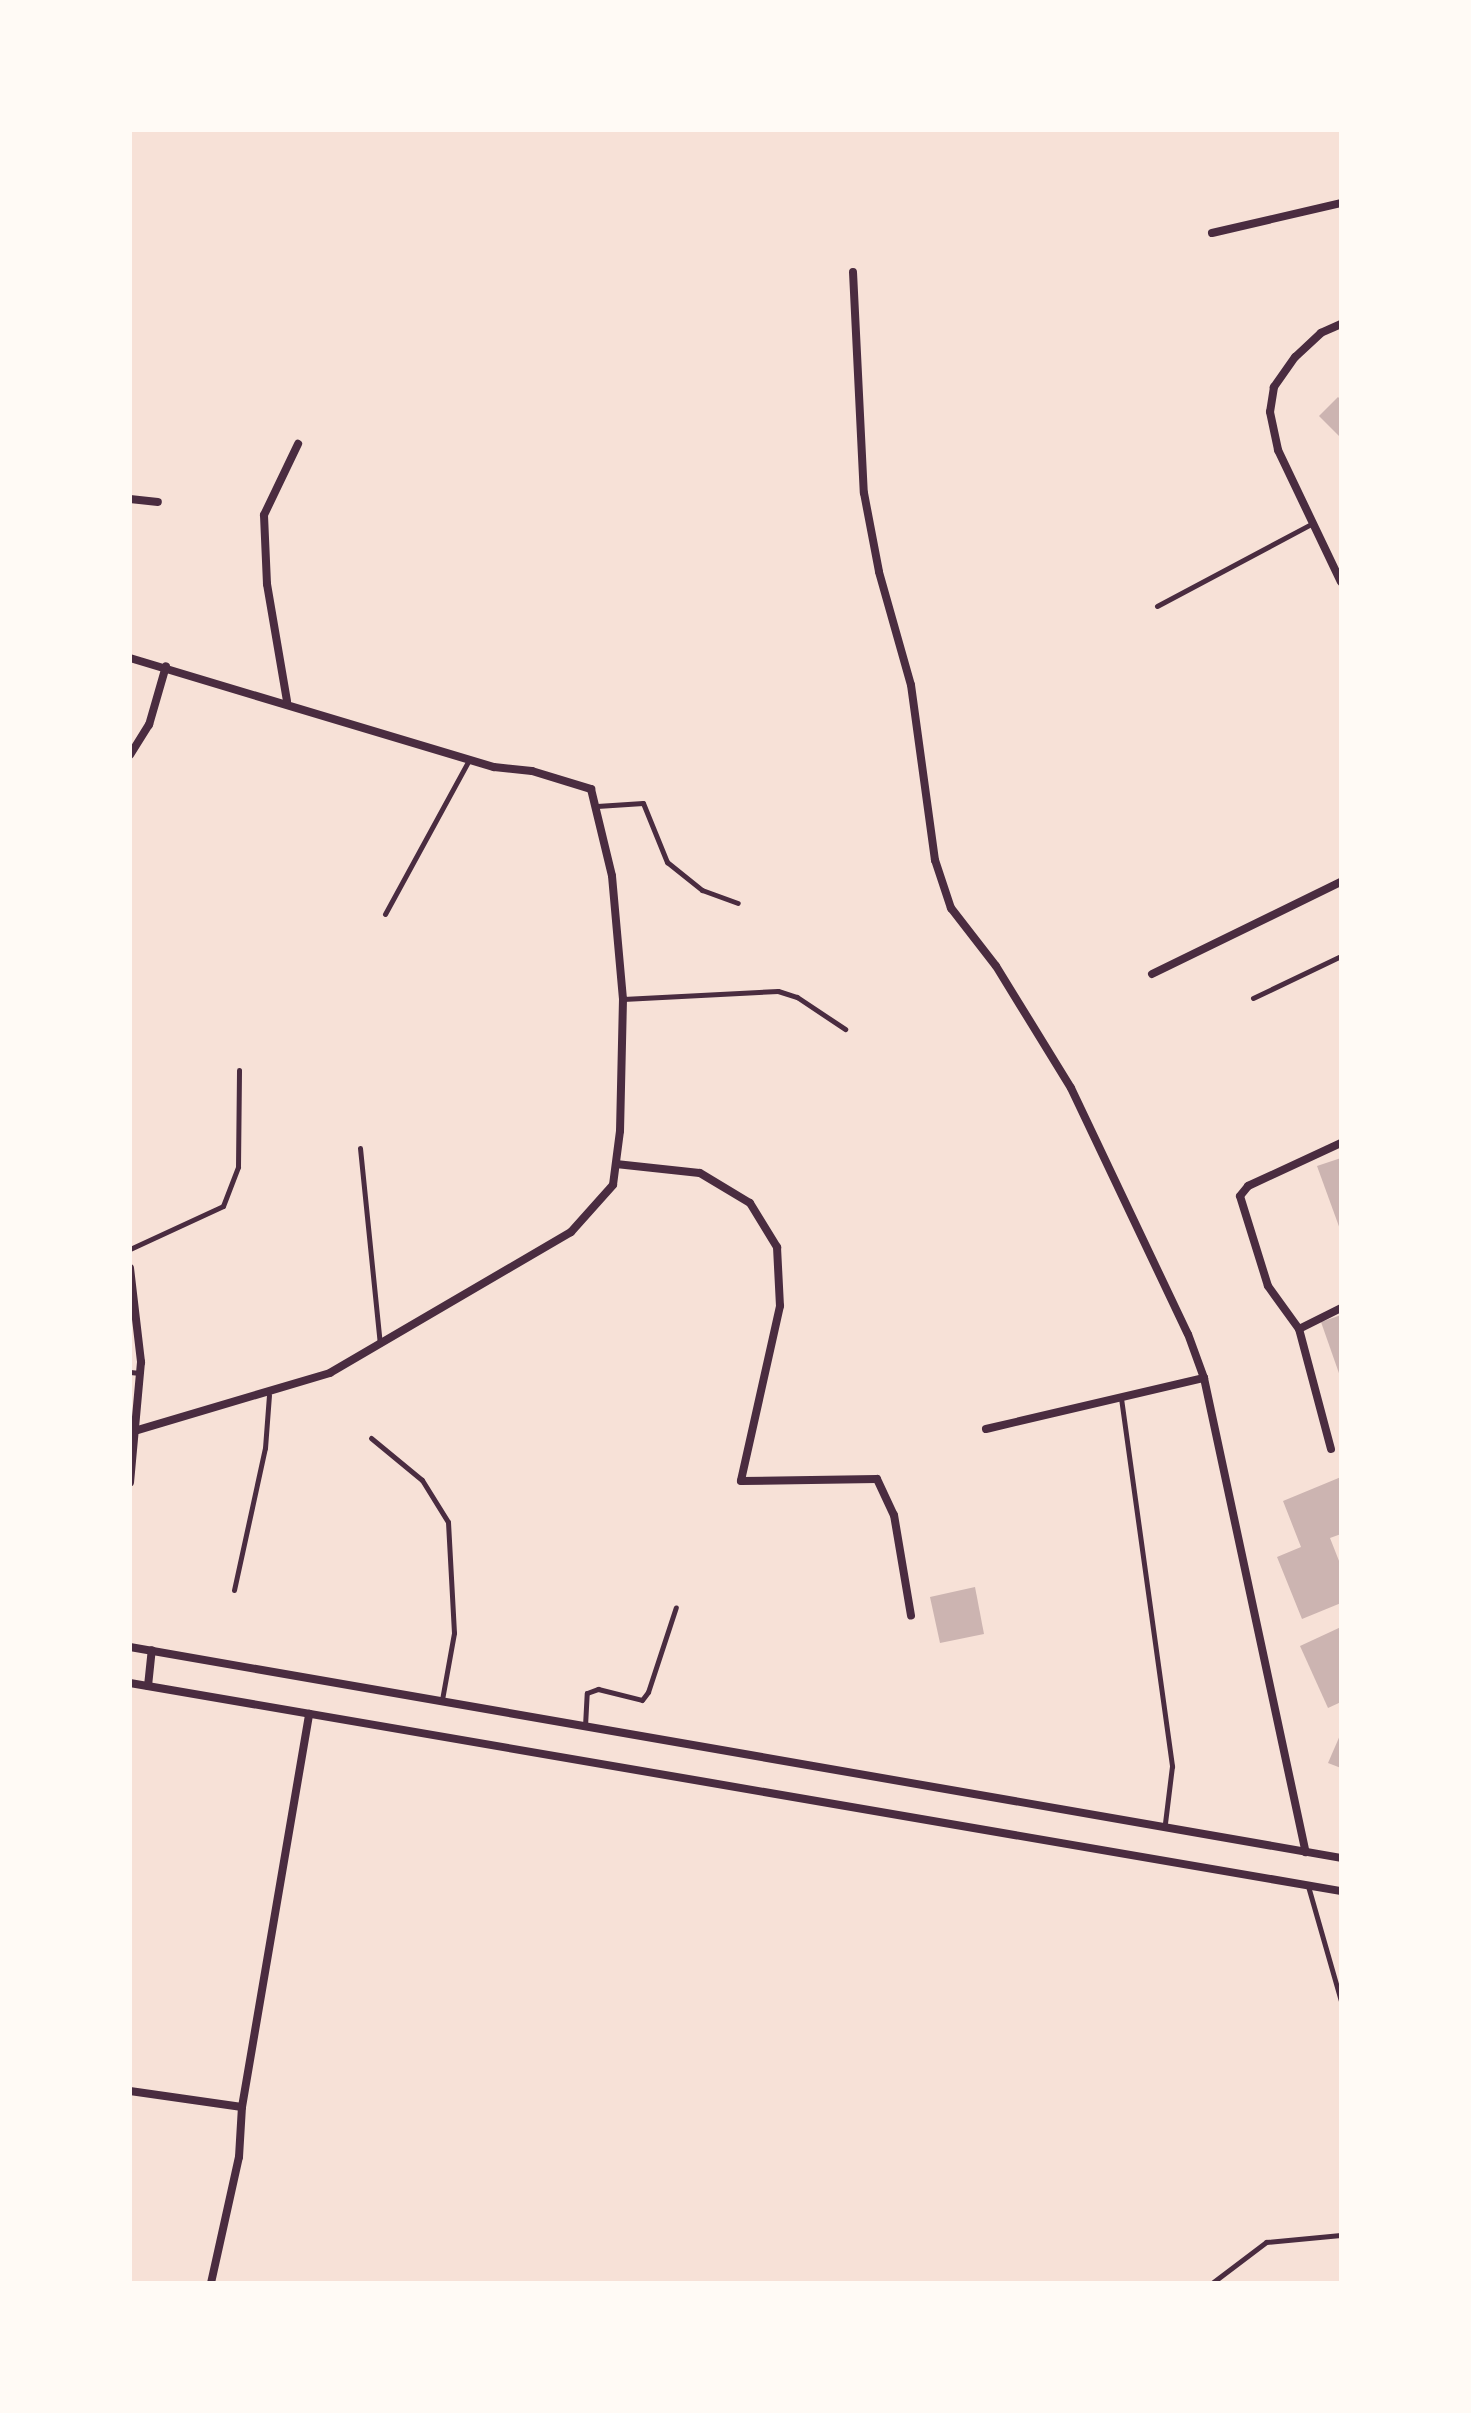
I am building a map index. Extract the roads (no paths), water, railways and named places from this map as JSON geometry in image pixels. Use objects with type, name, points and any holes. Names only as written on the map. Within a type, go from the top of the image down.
[{"type":"street","points":[[1212,233],[1341,203]]},
{"type":"street","points":[[853,272],[864,493],[879,572],[911,685],[935,860],[951,908],[980,942],[1071,1088],[1169,1291],[1204,1378],[1306,1852]]},
{"type":"street","points":[[1341,324],[1321,333],[1295,357],[1274,387],[1270,412],[1278,450],[1341,582]]},
{"type":"street","points":[[287,701],[267,584],[264,515],[298,444]]},
{"type":"street","points":[[130,499],[158,502]]},
{"type":"street","points":[[130,658],[287,701],[469,759],[591,789],[612,876],[623,999],[613,1185],[571,1232],[330,1373],[269,1395],[138,1430]]},
{"type":"street","points":[[130,755],[149,725],[166,666]]},
{"type":"street","points":[[1152,974],[1341,882]]},
{"type":"street","points":[[1331,1449],[1299,1329],[1268,1286],[1240,1196],[1248,1186],[1341,1143]]},
{"type":"street","points":[[616,1164],[700,1173],[750,1203],[777,1247],[780,1306],[741,1481],[877,1479],[894,1515],[911,1616]]},
{"type":"street","points":[[130,1268],[138,1301],[135,1373],[138,1430],[130,1483]]},
{"type":"street","points":[[1299,1329],[1341,1308]]},
{"type":"street","points":[[986,1429],[1204,1378]]},
{"type":"street","points":[[130,1647],[585,1727],[1165,1823],[1341,1858]]},
{"type":"street","points":[[148,1686],[152,1650]]},
{"type":"street","points":[[130,1683],[1341,1891]]},
{"type":"street","points":[[211,2283],[239,2157],[242,2107],[309,1714]]},
{"type":"street","points":[[130,2091],[242,2107]]},
{"type":"lane","points":[[1157,606],[1313,523]]},
{"type":"lane","points":[[385,914],[469,759]]},
{"type":"lane","points":[[597,806],[643,803],[667,862],[702,890],[738,903]]},
{"type":"lane","points":[[1253,998],[1341,956]]},
{"type":"lane","points":[[623,999],[778,991],[797,997],[845,1029]]},
{"type":"lane","points":[[130,1249],[223,1206],[238,1167],[239,1070]]},
{"type":"lane","points":[[360,1148],[380,1344]]},
{"type":"lane","points":[[234,1590],[265,1448],[269,1395]]},
{"type":"lane","points":[[1120,1398],[1172,1766],[1165,1823]]},
{"type":"lane","points":[[371,1438],[422,1480],[448,1522],[454,1633],[441,1701]]},
{"type":"lane","points":[[585,1727],[587,1693],[598,1689],[642,1700],[648,1692],[676,1607]]},
{"type":"lane","points":[[1308,1885],[1341,2001]]},
{"type":"lane","points":[[1212,2283],[1266,2242],[1341,2235]]}]
